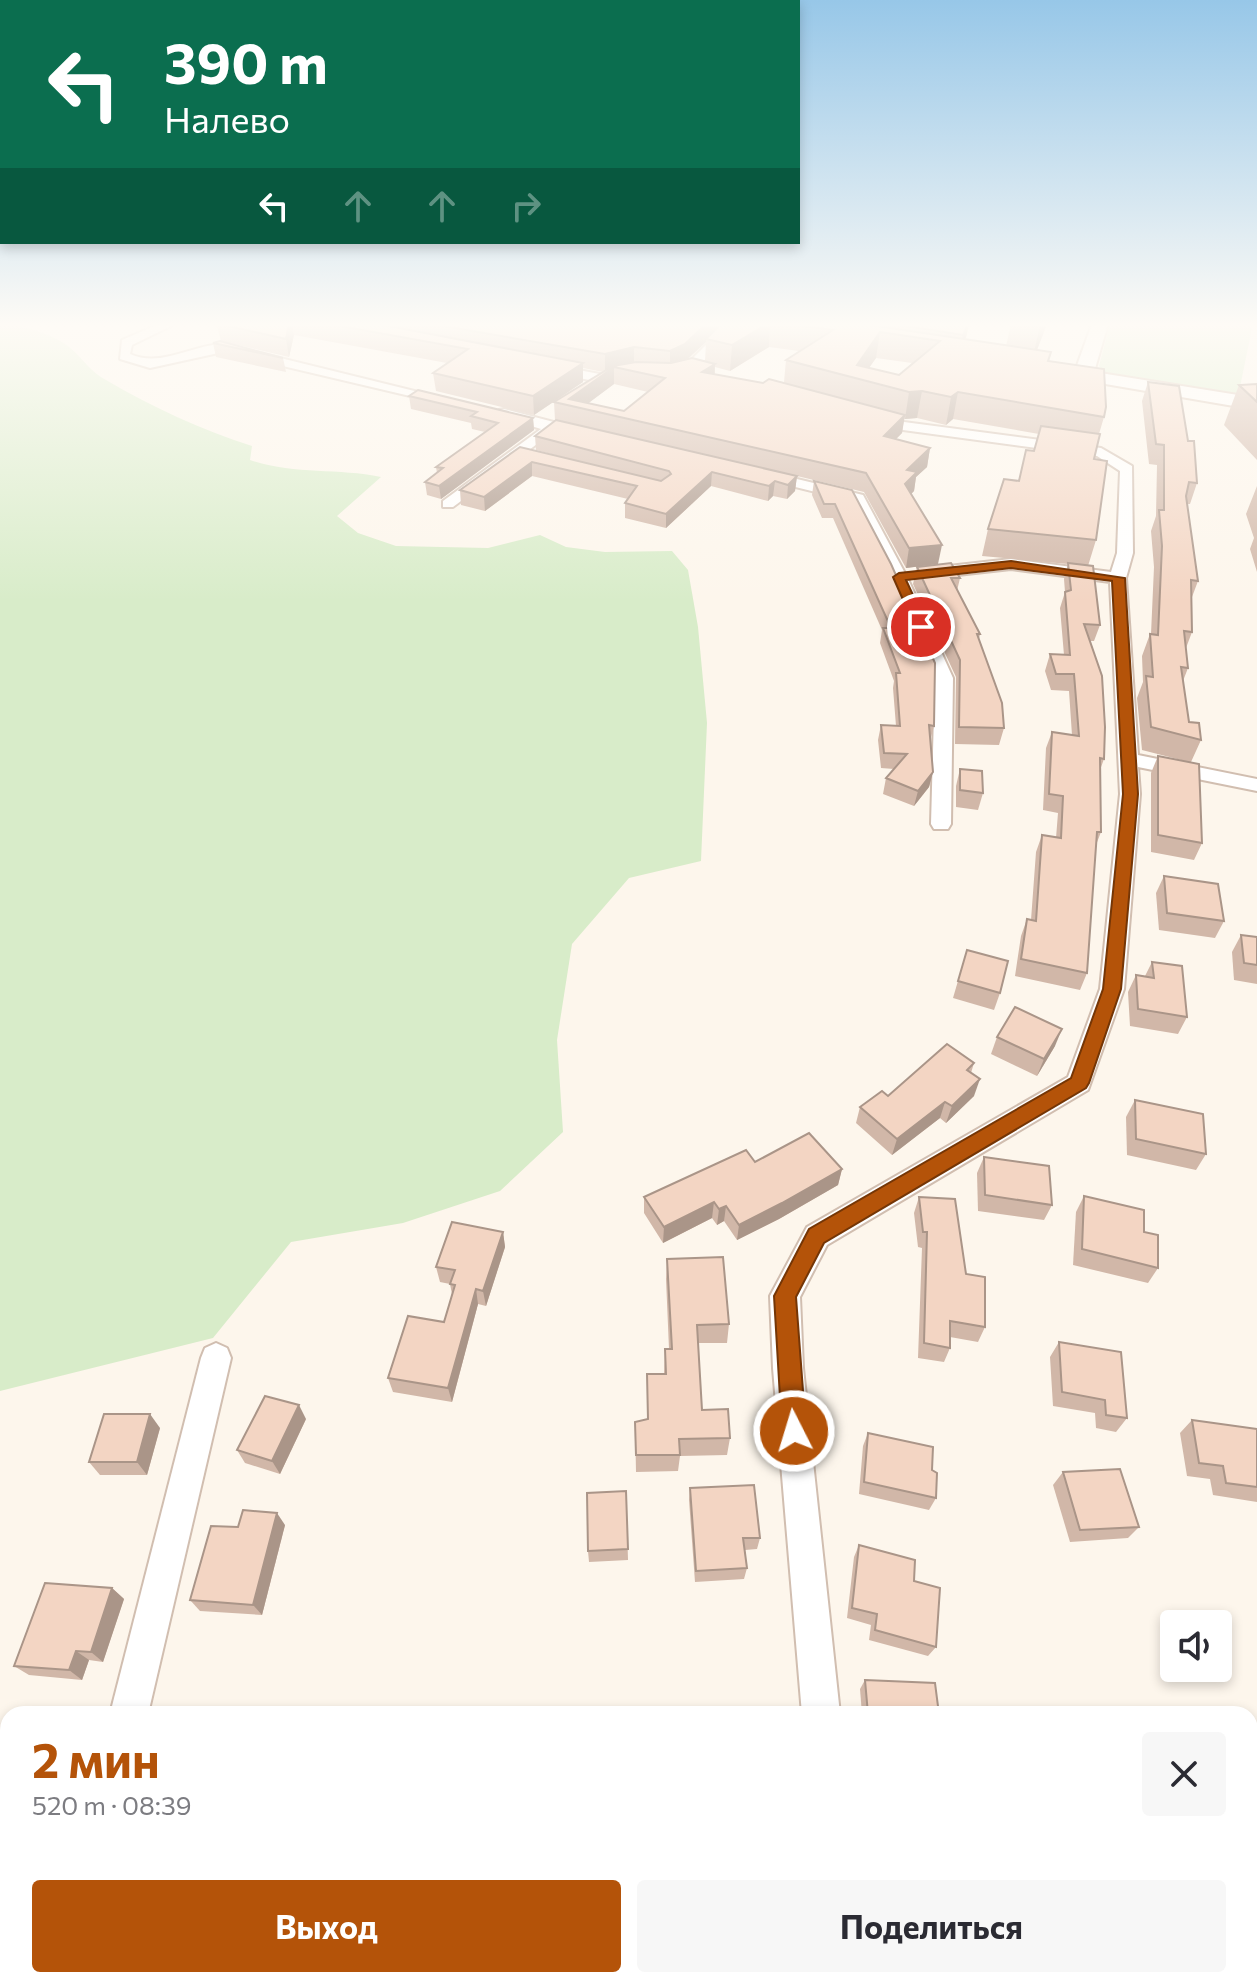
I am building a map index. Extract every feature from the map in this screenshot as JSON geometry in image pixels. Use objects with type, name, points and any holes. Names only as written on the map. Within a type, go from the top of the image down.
[{"type":"street","points":[[448,504],[525,455],[550,429],[545,417]]},
{"type":"street","points":[[547,417],[600,435]]},
{"type":"street","points":[[820,1706],[788,1368],[785,1296],[817,1236],[1079,1083],[1112,989],[1130,794],[1118,578],[1125,553],[1127,469],[1101,452],[903,426],[867,417]]},
{"type":"street","points":[[752,472],[858,498],[899,577],[944,678],[941,824]]},
{"type":"street","points":[[899,577],[1011,564],[1118,578]]},
{"type":"street","points":[[1130,759],[1257,785]]},
{"type":"street","points":[[131,1706],[216,1358]]},
{"type":"green space","points":[[0,417],[177,417],[252,446],[250,460],[266,465],[381,477],[337,516],[358,533],[396,546],[488,548],[540,535],[566,547],[605,552],[672,551],[688,570],[698,627],[707,723],[701,861],[629,878],[572,944],[557,1040],[563,1132],[500,1191],[403,1223],[291,1242],[213,1338],[0,1391]]},
{"type":"building","points":[[474,417],[533,418],[439,486],[425,482],[443,468],[436,467],[498,423]]},
{"type":"building","points":[[619,417],[903,417],[884,436],[930,448],[907,470],[917,472],[905,484],[942,545],[909,548],[866,473]]},
{"type":"building","points":[[1152,417],[1184,417],[1188,441],[1194,441],[1197,483],[1189,482],[1186,496],[1198,581],[1191,580],[1192,632],[1184,631],[1188,668],[1181,667],[1189,722],[1199,723],[1201,740],[1151,727],[1146,676],[1153,677],[1150,634],[1158,635],[1162,546],[1159,510],[1164,510],[1164,445],[1156,444]]},
{"type":"building","points":[[556,420],[797,476],[788,485],[775,481],[769,486],[712,472],[666,514],[625,503],[637,486],[532,462],[484,497],[460,490],[520,447],[661,481],[671,474],[535,436]]},
{"type":"building","points":[[1041,426],[1100,434],[1094,459],[1107,461],[1096,540],[988,529],[1004,479],[1019,481],[1026,450],[1034,451]]},
{"type":"building","points":[[814,481],[852,490],[891,564],[935,663],[934,726],[929,725],[933,772],[918,791],[886,778],[907,754],[884,753],[881,725],[900,726],[896,673],[900,673],[883,628],[891,628],[835,504],[824,504]]},
{"type":"building","points":[[951,563],[960,578],[951,578],[980,634],[977,634],[1002,703],[1004,728],[959,727],[960,660],[917,567]]},
{"type":"building","points":[[1068,563],[1093,566],[1100,625],[1084,624],[1102,676],[1105,727],[1104,759],[1100,758],[1101,832],[1097,832],[1087,973],[1021,959],[1027,919],[1036,921],[1042,835],[1061,838],[1063,796],[1049,794],[1052,732],[1079,736],[1074,674],[1056,674],[1050,654],[1070,655],[1065,592],[1071,590]]},
{"type":"building","points":[[1158,756],[1199,764],[1202,843],[1158,835]]},
{"type":"building","points":[[960,769],[982,771],[983,793],[960,790]]},
{"type":"building","points":[[1164,876],[1218,884],[1224,921],[1167,913]]},
{"type":"building","points":[[1241,935],[1257,937],[1257,965],[1244,963]]},
{"type":"building","points":[[967,950],[1008,961],[1000,993],[958,981]]},
{"type":"building","points":[[1152,962],[1182,966],[1187,1017],[1138,1009],[1136,975],[1154,978]]},
{"type":"building","points":[[1015,1007],[1062,1029],[1044,1059],[997,1037]]},
{"type":"building","points":[[947,1044],[974,1063],[967,1070],[980,1079],[952,1106],[945,1102],[897,1139],[860,1107],[882,1091],[888,1096]]},
{"type":"building","points":[[1135,1100],[1203,1114],[1206,1154],[1136,1139]]},
{"type":"building","points":[[809,1133],[842,1169],[739,1225],[726,1206],[719,1209],[714,1202],[664,1227],[644,1197],[746,1150],[755,1162]]},
{"type":"building","points":[[984,1157],[1049,1166],[1052,1205],[985,1195]]},
{"type":"building","points":[[1084,1196],[1144,1210],[1144,1232],[1158,1235],[1158,1268],[1082,1249]]},
{"type":"building","points":[[919,1197],[955,1199],[966,1274],[985,1277],[985,1327],[950,1321],[950,1348],[924,1343],[927,1232],[923,1232]]},
{"type":"building","points":[[452,1222],[503,1232],[483,1291],[476,1289],[448,1388],[388,1378],[408,1316],[444,1322],[455,1285],[450,1284],[455,1270],[436,1267]]},
{"type":"building","points":[[723,1257],[729,1324],[697,1325],[702,1410],[728,1409],[730,1438],[679,1439],[680,1455],[636,1455],[635,1422],[648,1419],[647,1374],[666,1374],[665,1349],[672,1349],[667,1259]]},
{"type":"building","points":[[1059,1342],[1121,1352],[1127,1418],[1106,1415],[1105,1400],[1062,1392]]},
{"type":"building","points":[[265,1396],[299,1405],[272,1461],[237,1450]]},
{"type":"building","points":[[104,1414],[150,1414],[137,1462],[89,1462]]},
{"type":"building","points":[[1192,1420],[1257,1429],[1257,1487],[1226,1483],[1223,1466],[1199,1463]]},
{"type":"building","points":[[868,1433],[933,1447],[932,1470],[937,1473],[936,1498],[864,1482]]},
{"type":"building","points":[[1120,1469],[1139,1527],[1080,1530],[1063,1472]]},
{"type":"building","points":[[754,1485],[760,1538],[743,1538],[747,1568],[696,1571],[690,1488]]},
{"type":"building","points":[[626,1491],[628,1549],[588,1551],[587,1493]]},
{"type":"building","points":[[243,1510],[277,1513],[253,1605],[190,1600],[211,1526],[238,1527]]},
{"type":"building","points":[[859,1545],[915,1560],[914,1581],[940,1588],[936,1647],[875,1630],[877,1614],[852,1608]]},
{"type":"building","points":[[45,1583],[112,1588],[91,1652],[76,1651],[69,1670],[14,1666]]},
{"type":"building","points":[[865,1680],[935,1683],[938,1706],[867,1706]]},
{"type":"route","points":[[794,1431],[785,1296],[817,1236],[1079,1083],[1112,989],[1130,794],[1118,578],[1011,564],[899,577],[921,627]]}]
